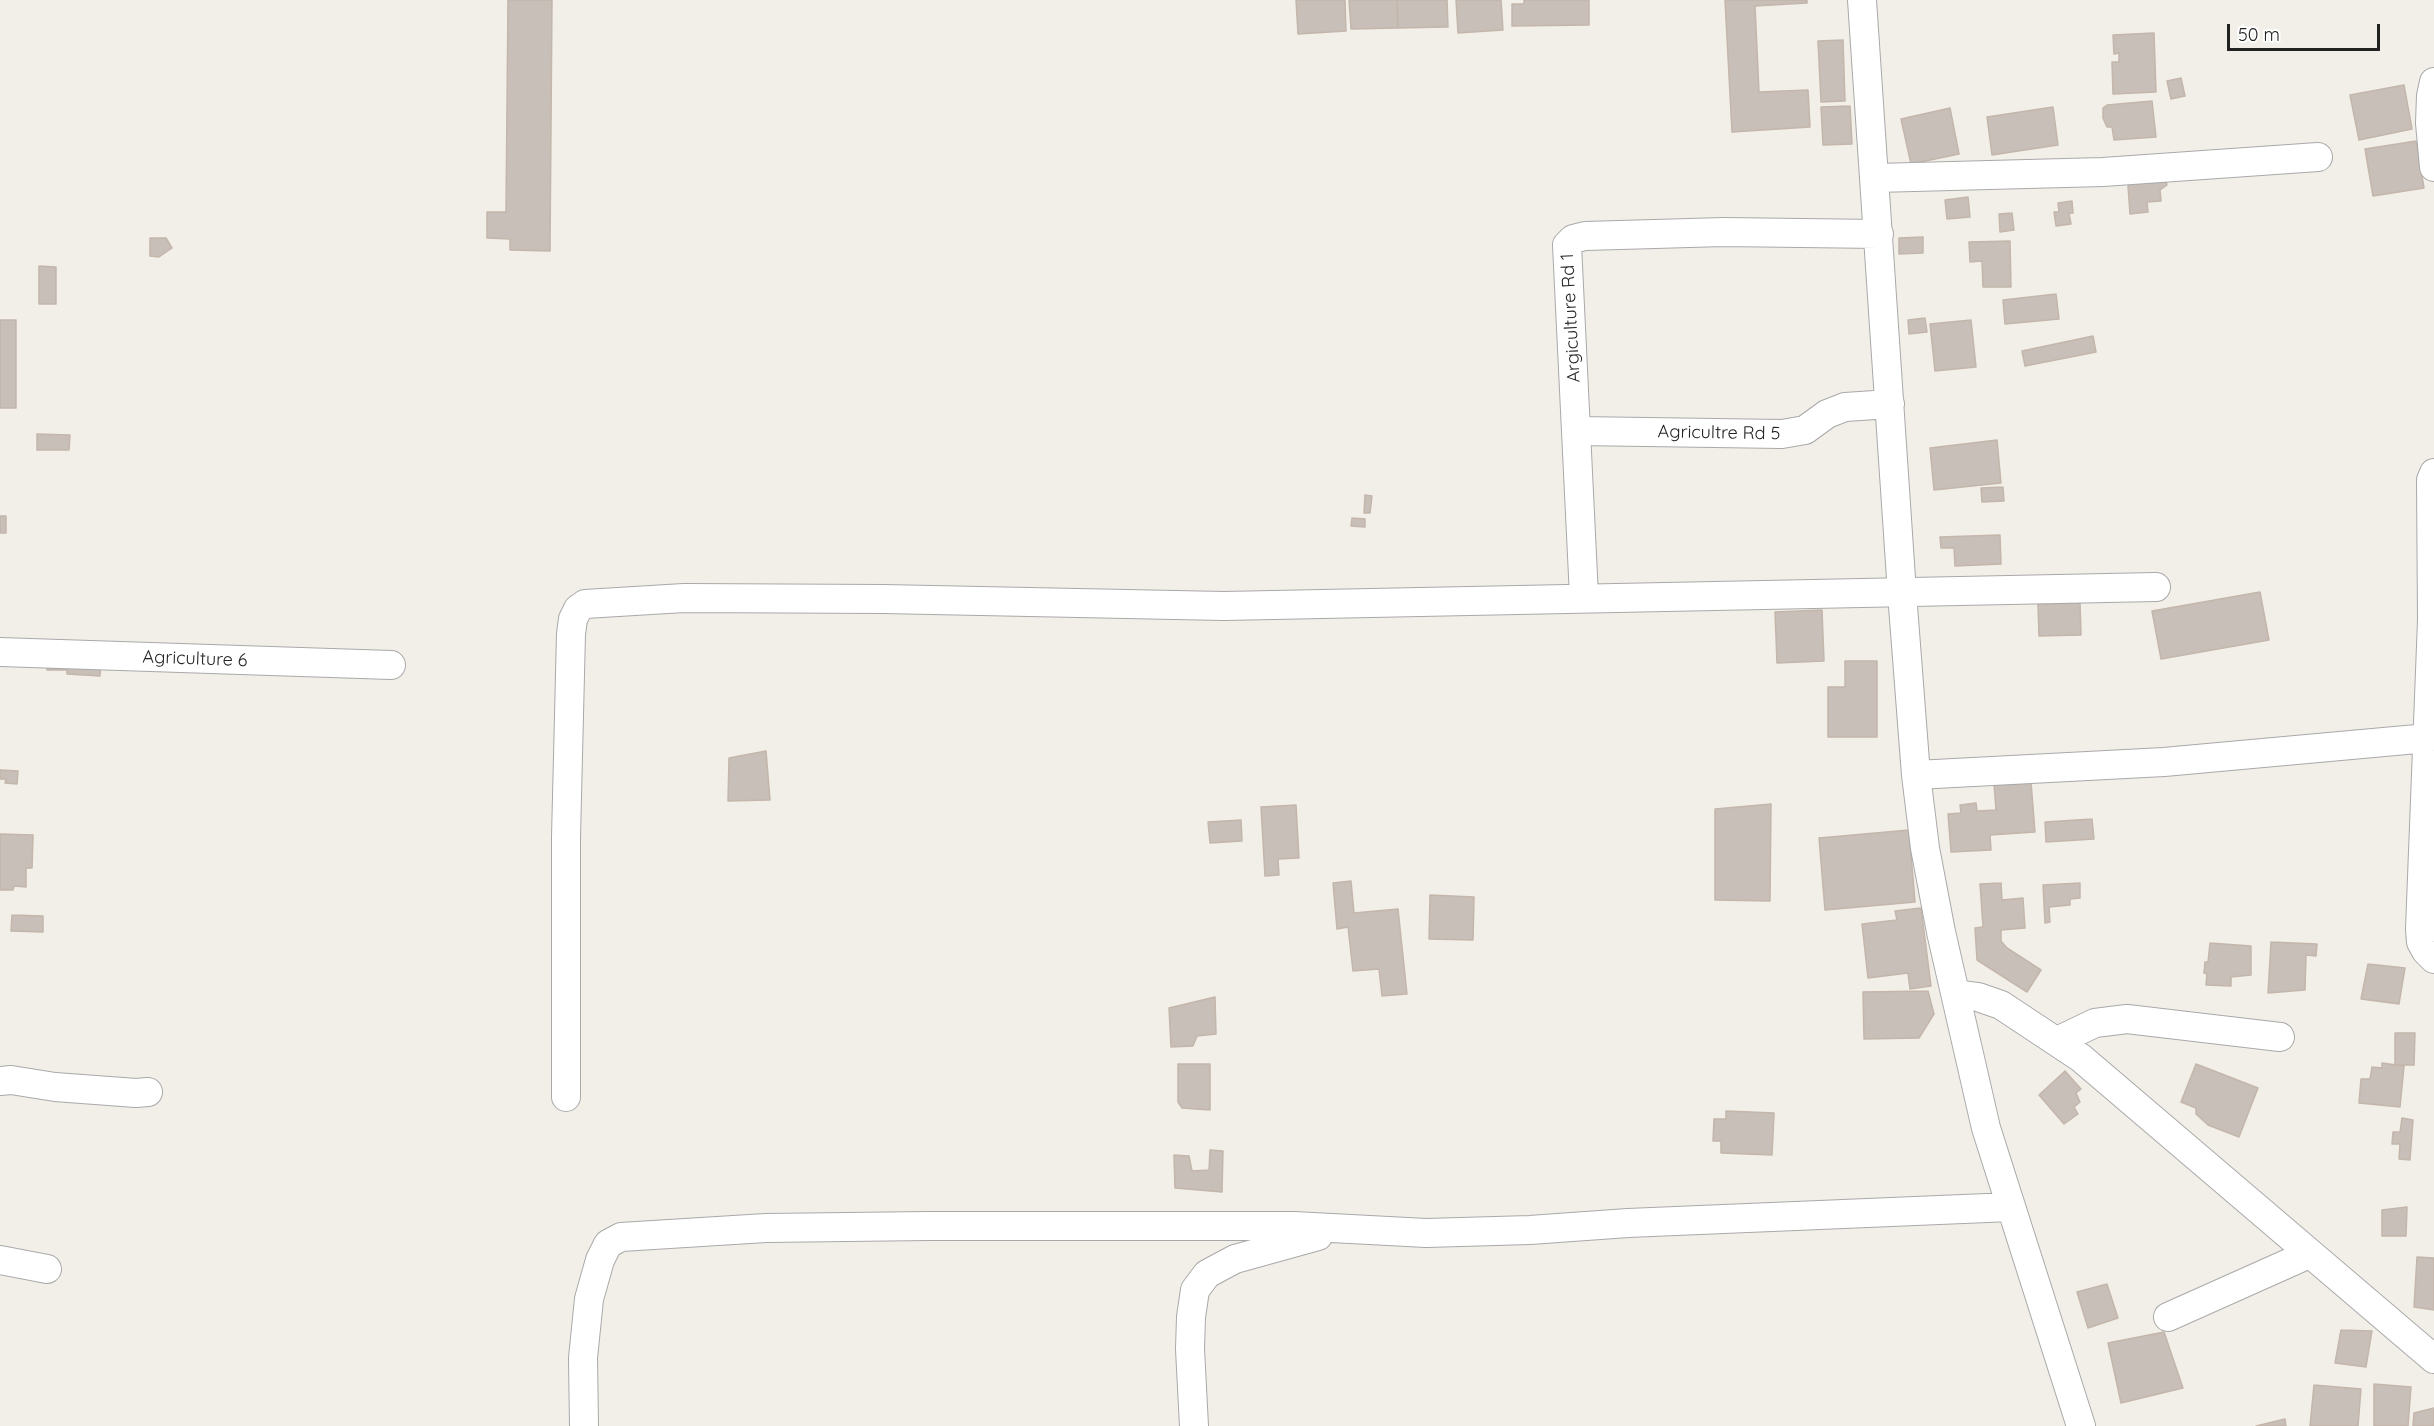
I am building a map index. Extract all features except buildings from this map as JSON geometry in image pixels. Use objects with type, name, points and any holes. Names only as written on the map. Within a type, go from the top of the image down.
[{"type":"street","points":[[1862,0],[1876,178],[1902,593],[1916,775],[1927,858],[1941,932],[1986,1128],[2081,1426]]},
{"type":"street","points":[[2434,82],[2430,123],[2434,167]]},
{"type":"street","points":[[1876,178],[2103,172],[2318,157]]},
{"type":"street","name":"Argiculture Rd 1","points":[[1584,597],[1578,431],[1567,245],[1573,239],[1585,236],[1724,232],[1879,234]]},
{"type":"street","name":"Agricultre Rd 5","points":[[1578,431],[1792,433],[1805,430],[1835,410],[1845,407],[1890,404]]},
{"type":"street","points":[[2434,473],[2431,480],[2432,620],[2420,929],[2421,942],[2434,959]]},
{"type":"street","points":[[566,1097],[566,837],[571,634],[573,619],[578,609],[585,604],[684,598],[1224,606],[2156,587]]},
{"type":"street","name":"Agriculture 6","points":[[0,652],[391,665]]},
{"type":"street","points":[[1916,775],[2164,762],[2427,738]]},
{"type":"street","points":[[1956,994],[1978,997],[2001,1005],[2081,1058],[2308,1254],[2434,1359]]},
{"type":"street","points":[[2057,1041],[2095,1023],[2127,1019],[2280,1037]]},
{"type":"street","points":[[0,1082],[11,1080],[55,1087],[148,1092]]},
{"type":"street","points":[[584,1426],[583,1358],[589,1299],[600,1260],[608,1244],[621,1237],[766,1228],[928,1226],[1294,1226],[1426,1233],[2011,1207]]},
{"type":"street","points":[[1194,1426],[1190,1349],[1191,1317],[1195,1290],[1207,1274],[1235,1259],[1262,1250],[1345,1228]]},
{"type":"street","points":[[2168,1317],[2308,1254]]},
{"type":"street","points":[[0,1260],[47,1269]]}]
